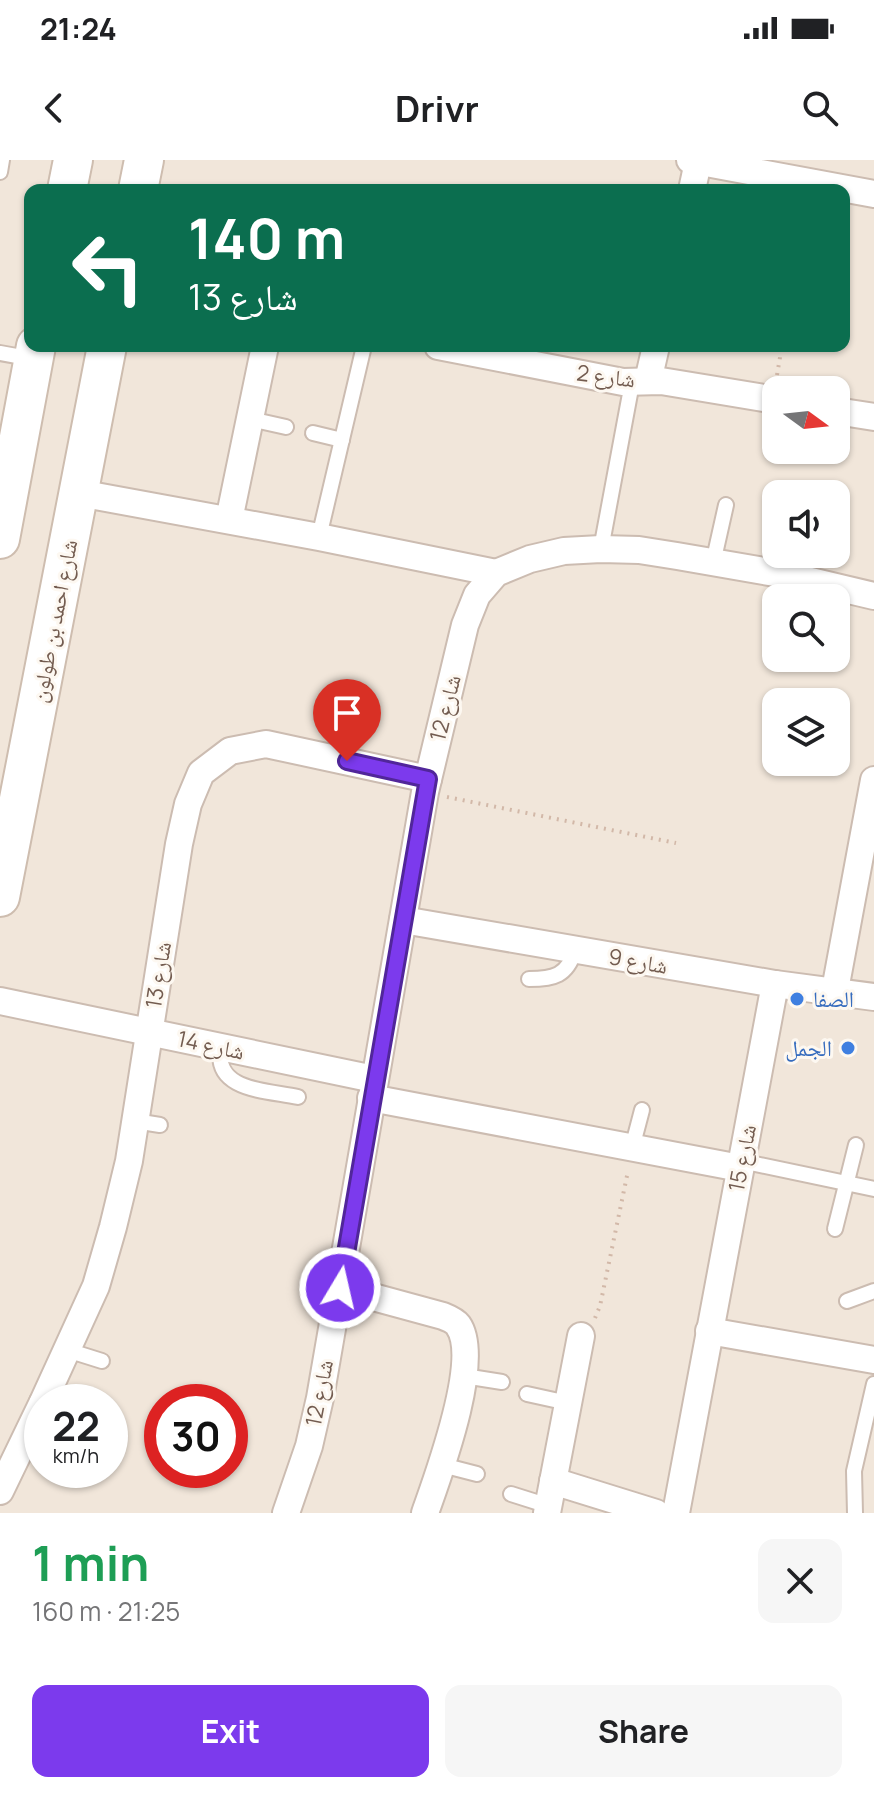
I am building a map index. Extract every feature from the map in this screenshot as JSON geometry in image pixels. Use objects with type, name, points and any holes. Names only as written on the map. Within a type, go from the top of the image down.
[{"type":"street","points":[[68,184],[73,160]]},
{"type":"street","points":[[139,184],[144,160]]},
{"type":"street","points":[[692,184],[694,161],[819,184]]},
{"type":"street","points":[[850,190],[874,194]]},
{"type":"street","name":"شارع احمد بن طولون","points":[[0,897],[106,352]]},
{"type":"street","points":[[229,520],[264,352]]},
{"type":"street","name":"شارع 2","points":[[472,352],[640,382],[762,398]]},
{"type":"street","points":[[640,382],[653,352]]},
{"type":"street","points":[[0,539],[23,353]]},
{"type":"street","points":[[850,413],[874,417]]},
{"type":"street","points":[[79,493],[496,573],[530,559],[564,551],[601,549],[639,550],[713,563],[762,564]]},
{"type":"street","points":[[795,568],[874,596]]},
{"type":"street","name":"شارع 12","points":[[286,1513],[309,1446],[340,1288],[427,786],[465,625],[477,595],[496,573]]},
{"type":"street","name":"شارع 13","points":[[52,1384],[96,1286],[129,1161],[147,1123],[149,1032],[179,844],[188,804],[201,773],[230,751],[266,744],[427,786]]},
{"type":"street","points":[[835,990],[874,780]]},
{"type":"street","name":"شارع 9","points":[[403,920],[775,984],[874,997]]},
{"type":"street","name":"شارع 15","points":[[676,1513],[775,984]]},
{"type":"street","name":"شارع 14","points":[[0,1001],[221,1047],[373,1088],[632,1148],[741,1164]]},
{"type":"street","points":[[340,1288],[443,1316],[457,1323],[463,1336],[464,1376],[457,1418],[425,1513]]},
{"type":"street","points":[[709,1331],[874,1360]]},
{"type":"street","points":[[581,1336],[550,1500],[656,1513]]},
{"type":"street","name":"شارع 13","points":[[0,1491],[24,1443]]},
{"type":"lane","points":[[0,172],[2,160]]},
{"type":"lane","points":[[319,537],[363,352]]},
{"type":"lane","points":[[601,549],[640,382]]},
{"type":"lane","points":[[250,419],[286,427]]},
{"type":"lane","points":[[313,433],[342,440]]},
{"type":"lane","points":[[713,563],[726,505]]},
{"type":"lane","points":[[529,979],[545,979],[560,974],[570,965],[575,950]]},
{"type":"lane","points":[[221,1047],[218,1061],[224,1075],[235,1083],[298,1097]]},
{"type":"lane","points":[[632,1148],[642,1110]]},
{"type":"lane","points":[[835,1229],[856,1145]]},
{"type":"lane","points":[[741,1164],[874,1189]]},
{"type":"lane","points":[[847,1301],[874,1291]]},
{"type":"lane","points":[[67,1350],[102,1361]]},
{"type":"lane","points":[[464,1376],[502,1382]]},
{"type":"lane","points":[[855,1513],[854,1471],[874,1384]]},
{"type":"lane","points":[[527,1394],[568,1403]]},
{"type":"lane","points":[[442,1465],[477,1474]]},
{"type":"lane","points":[[511,1494],[550,1500]]},
{"type":"path","points":[[427,786],[676,843]]},
{"type":"path","points":[[581,1336],[593,1323],[600,1306],[632,1148]]},
{"type":"shaded area","points":[[0,160],[874,160],[874,1513],[0,1513]]},
{"type":"place","name":"الصفا","points":[[797,999]]},
{"type":"place","name":"الجمل","points":[[848,1048]]},
{"type":"route","points":[[340,1288],[428,779],[347,761]]}]
